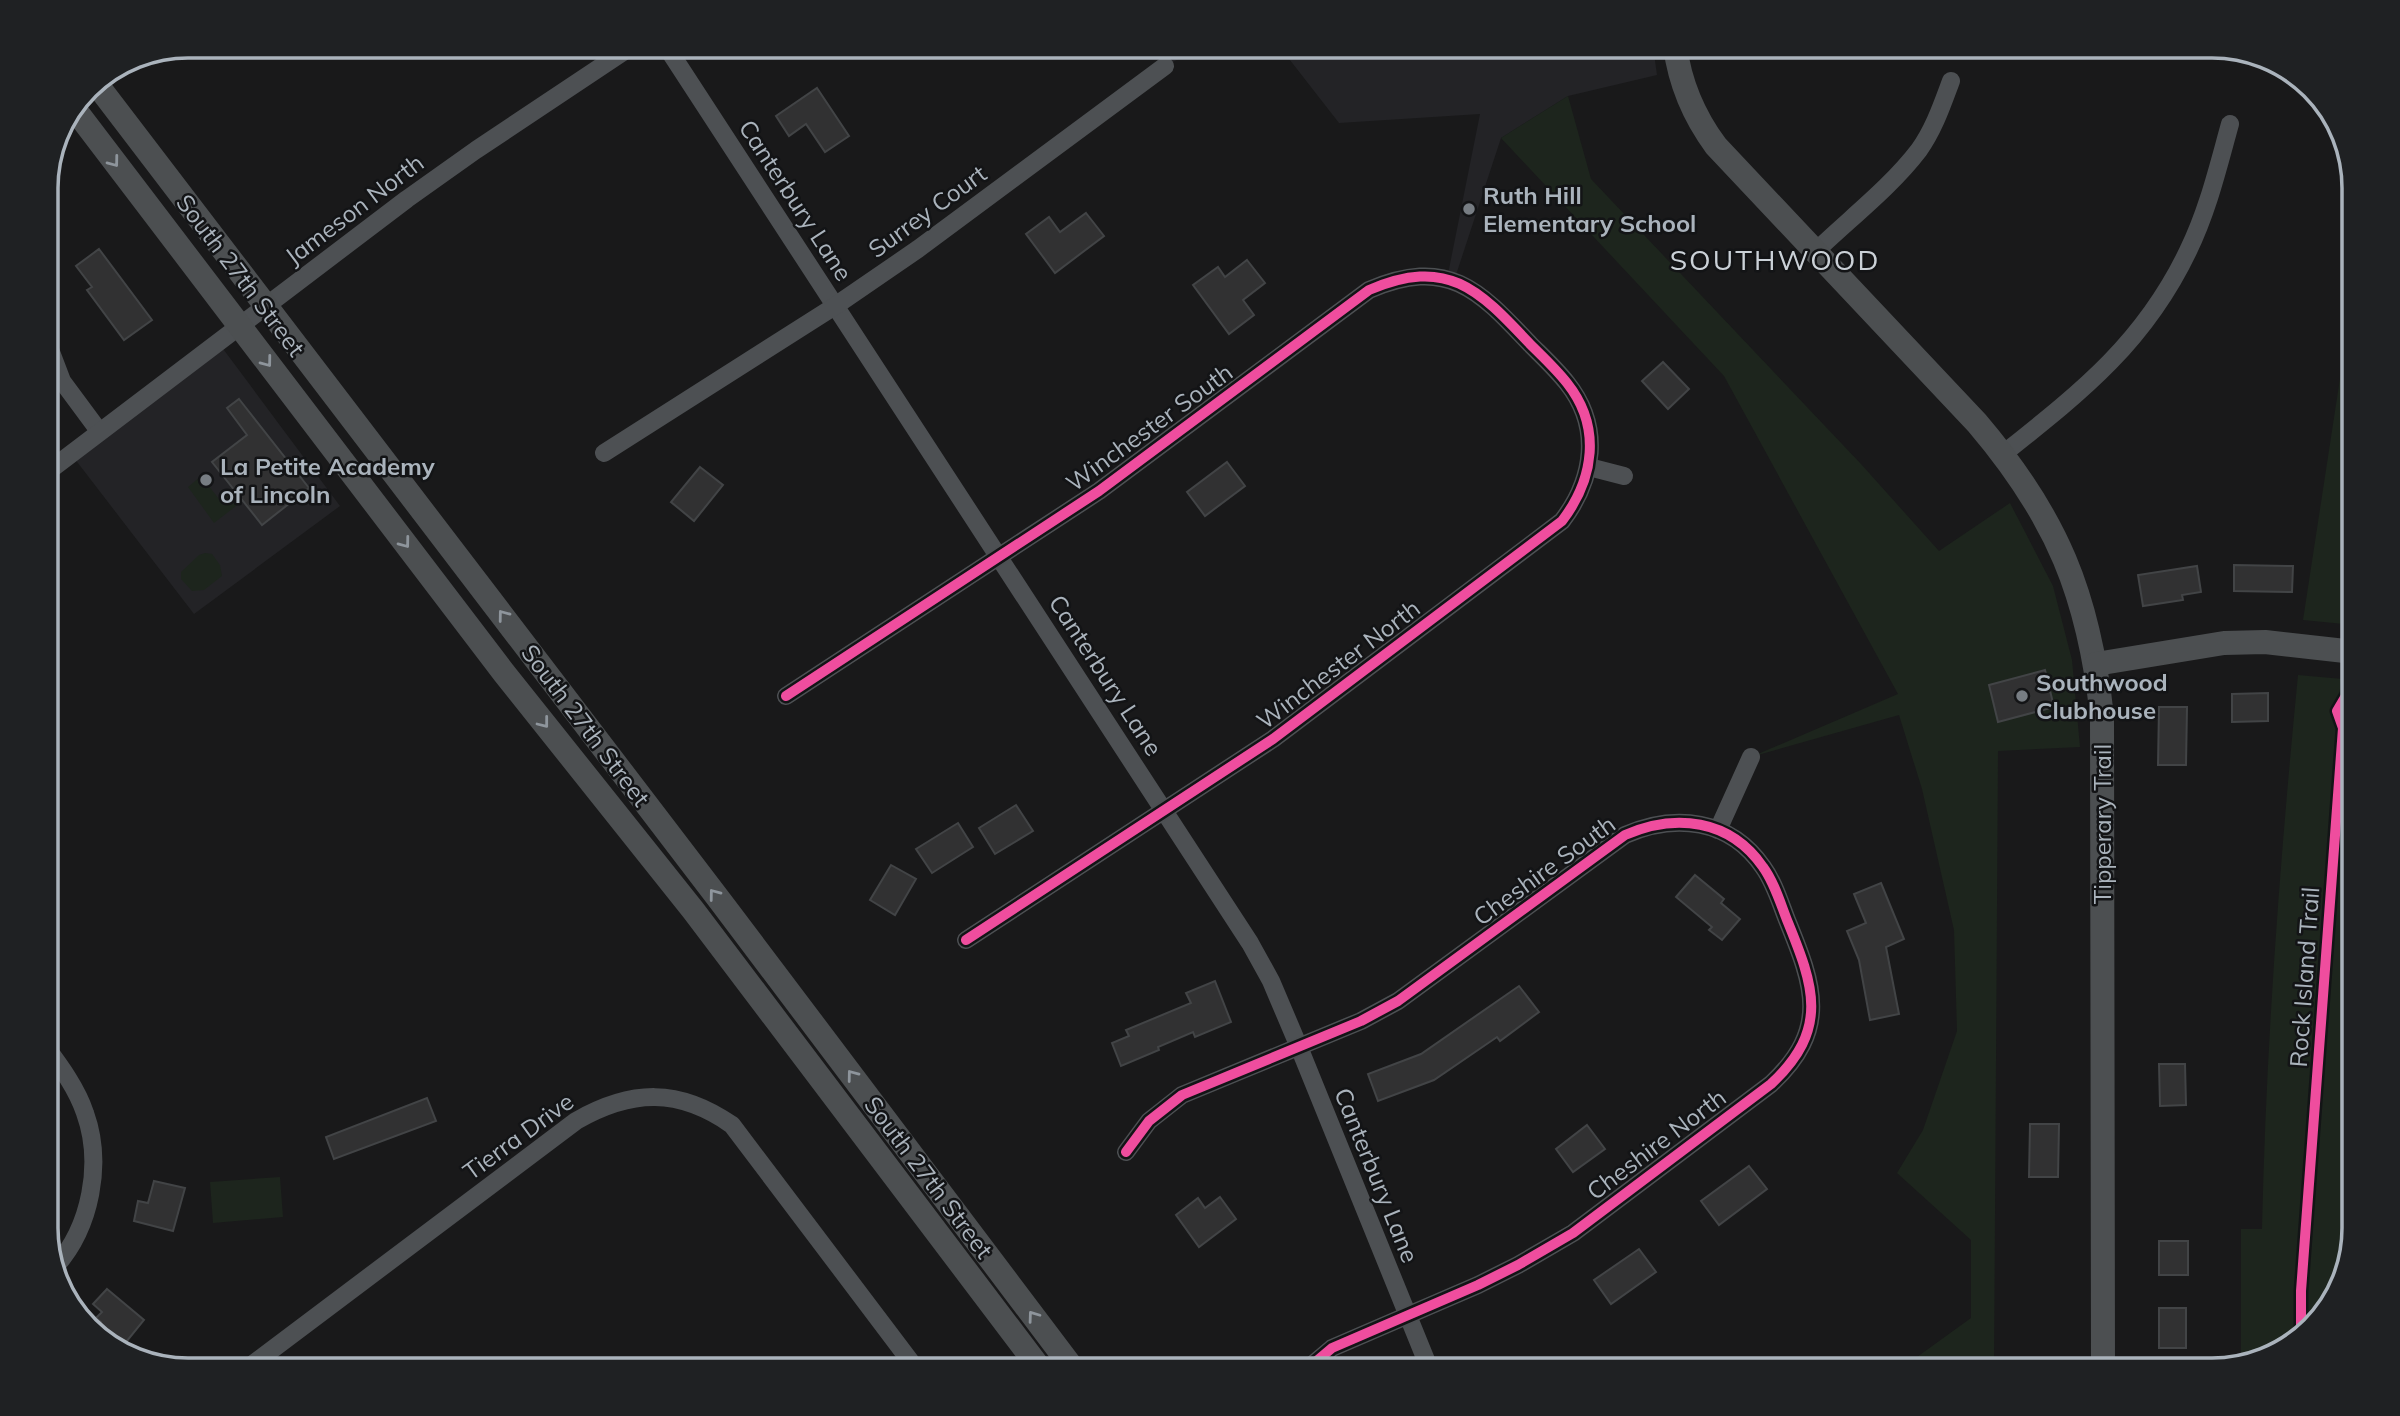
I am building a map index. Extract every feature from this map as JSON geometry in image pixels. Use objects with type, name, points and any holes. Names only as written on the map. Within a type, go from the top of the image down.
[{"type":"main road","name":"Tipperary Trail","points":[[1677,58],[1687,97],[1701,125],[1716,146],[2003,454],[2044,516],[2067,563],[2085,613],[2096,664],[2102,717],[2103,1358]]},
{"type":"main road","name":"South 27th Street","points":[[101,91],[1065,1358]]},
{"type":"main road","name":"South 27th Street","points":[[80,116],[496,663],[693,910],[1032,1358]]},
{"type":"main road","points":[[2096,664],[2224,643],[2265,642],[2342,651]]},
{"type":"street","name":"Jameson North","points":[[58,463],[475,150],[614,58]]},
{"type":"street","name":"Canterbury Lane","points":[[674,58],[1250,943],[1271,981],[1299,1047],[1425,1358]]},
{"type":"street","name":"Surrey Court","points":[[604,453],[835,306],[918,249],[1165,66]]},
{"type":"street","points":[[1815,251],[1899,172],[1919,149],[1932,128],[1951,81]]},
{"type":"street","points":[[2003,454],[2071,401],[2108,366],[2138,332],[2167,290],[2189,250],[2208,202],[2230,124]]},
{"type":"street","name":"Winchester South","points":[[786,695],[1100,491],[1369,290],[1393,280],[1432,276],[1454,281],[1475,291],[1491,303],[1534,348]]},
{"type":"street","name":"Winchester North","points":[[967,940],[1273,739],[1549,532],[1574,505],[1583,488],[1589,467],[1590,443],[1588,424],[1578,399],[1567,383],[1534,348]]},
{"type":"street","points":[[58,372],[99,431]]},
{"type":"street","points":[[1589,467],[1624,476]]},
{"type":"street","points":[[1718,830],[1751,757]]},
{"type":"street","name":"Cheshire South","points":[[1126,1152],[1149,1121],[1182,1095],[1361,1021],[1398,1002],[1625,835],[1644,827],[1669,822],[1695,823],[1718,830],[1737,841],[1764,868],[1789,923]]},
{"type":"street","name":"Cheshire North","points":[[1320,1358],[1332,1348],[1518,1265],[1573,1233],[1771,1084],[1788,1068],[1799,1052],[1811,1015],[1809,976],[1789,923]]},
{"type":"street","points":[[58,1064],[72,1084],[85,1111],[92,1137],[93,1168],[91,1190],[83,1218],[73,1241],[61,1258]]},
{"type":"street","name":"Tierra Drive","points":[[261,1358],[576,1121],[618,1102],[650,1097],[695,1103],[732,1125],[907,1358]]},
{"type":"shaded area","points":[[1172,58],[1181,58],[1165,66]]},
{"type":"shaded area","name":"Ruth Hill Elementary School","points":[[1288,58],[1655,58],[1657,75],[1568,96],[1501,138],[1454,281],[1447,279],[1480,114],[1339,123]]},
{"type":"shaded area","points":[[1568,96],[1591,179],[1861,464],[1939,551],[2010,503],[2053,586],[2072,660],[2080,747],[1998,751],[1994,1358],[1916,1358],[1971,1318],[1971,1240],[1897,1173],[1923,1130],[1957,1031],[1954,930],[1922,789],[1899,715],[1751,757],[1898,694],[1724,376],[1501,138]]},
{"type":"shaded area","name":"La Petite Academy of Lincoln","points":[[218,342],[340,506],[194,614],[71,454]]},
{"type":"shaded area","points":[[2342,365],[2342,624],[2303,620]]},
{"type":"shaded area","points":[[201,476],[219,499],[231,490],[240,503],[214,523],[188,487]]},
{"type":"shaded area","points":[[212,554],[220,565],[222,576],[204,590],[192,591],[181,579],[181,572],[199,555]]},
{"type":"shaded area","points":[[2298,675],[2342,679],[2341,1245],[2338,1262],[2325,1293],[2304,1320],[2277,1341],[2241,1355],[2241,1229],[2262,1229],[2267,1090],[2285,813]]},
{"type":"shaded area","points":[[280,1177],[283,1217],[213,1223],[210,1182]]},
{"type":"building","points":[[817,88],[849,136],[825,152],[806,124],[789,136],[776,116]]},
{"type":"building","points":[[1086,213],[1104,236],[1055,273],[1026,234],[1049,217],[1060,232]]},
{"type":"building","points":[[99,249],[152,320],[124,340],[87,290],[92,287],[76,266]]},
{"type":"building","points":[[1247,260],[1265,283],[1243,300],[1254,315],[1229,334],[1193,285],[1218,267],[1225,277]]},
{"type":"building","points":[[1663,362],[1689,389],[1668,409],[1642,381]]},
{"type":"building","name":"La Petite Academy of Lincoln","points":[[239,399],[309,488],[262,525],[212,462],[247,435],[227,408]]},
{"type":"building","points":[[1227,462],[1245,486],[1205,516],[1187,492]]},
{"type":"building","points":[[700,467],[723,485],[694,521],[671,502]]},
{"type":"building","points":[[2234,565],[2293,566],[2292,592],[2234,591]]},
{"type":"building","points":[[2197,566],[2201,592],[2182,595],[2183,600],[2143,606],[2138,575]]},
{"type":"building","name":"Southwood Clubhouse","points":[[2045,670],[2054,707],[1998,722],[1989,685]]},
{"type":"building","points":[[2268,693],[2268,721],[2232,722],[2232,694]]},
{"type":"building","points":[[2159,707],[2187,707],[2186,765],[2158,765]]},
{"type":"building","points":[[1016,805],[1033,831],[995,854],[979,828]]},
{"type":"building","points":[[958,823],[973,847],[932,873],[916,849]]},
{"type":"building","points":[[891,865],[916,879],[895,915],[870,900]]},
{"type":"building","points":[[1695,875],[1724,899],[1721,903],[1740,919],[1722,940],[1709,930],[1712,927],[1676,897]]},
{"type":"building","points":[[1881,883],[1904,939],[1886,947],[1899,1014],[1870,1020],[1859,960],[1847,931],[1866,923],[1854,894]]},
{"type":"building","points":[[1215,981],[1231,1022],[1195,1037],[1193,1032],[1121,1066],[1112,1043],[1129,1036],[1126,1030],[1191,1003],[1186,993]]},
{"type":"building","points":[[1519,986],[1539,1012],[1500,1041],[1497,1037],[1434,1080],[1378,1101],[1368,1074],[1421,1054]]},
{"type":"building","points":[[2159,1064],[2185,1064],[2186,1105],[2160,1106]]},
{"type":"building","points":[[427,1098],[436,1121],[334,1159],[326,1137]]},
{"type":"building","points":[[2030,1124],[2059,1124],[2058,1177],[2029,1177]]},
{"type":"building","points":[[1587,1125],[1605,1149],[1573,1172],[1556,1149]]},
{"type":"building","points":[[1749,1166],[1767,1189],[1719,1225],[1701,1201]]},
{"type":"building","points":[[154,1181],[185,1188],[173,1231],[134,1221],[138,1201],[148,1203]]},
{"type":"building","points":[[1220,1197],[1236,1219],[1199,1247],[1176,1215],[1198,1198],[1205,1208]]},
{"type":"building","points":[[2159,1241],[2188,1241],[2188,1275],[2159,1275]]},
{"type":"building","points":[[1639,1249],[1656,1272],[1611,1304],[1594,1280]]},
{"type":"building","points":[[107,1289],[144,1320],[126,1342],[100,1323],[96,1318],[102,1312],[93,1304]]},
{"type":"building","points":[[2159,1308],[2186,1308],[2186,1348],[2159,1348]]},
{"type":"cycle path","points":[[786,696],[1099,491],[1369,290],[1397,280],[1420,277],[1441,278],[1460,284],[1494,308],[1567,383],[1585,417],[1590,453],[1581,488],[1562,521],[1273,739],[966,940]]},
{"type":"cycle path","name":"Rock Island Trail","points":[[2342,702],[2337,711],[2342,725]]},
{"type":"cycle path","name":"Rock Island Trail","points":[[2301,1323],[2301,1291],[2342,741]]},
{"type":"cycle path","points":[[1126,1152],[1149,1121],[1182,1095],[1361,1021],[1398,1001],[1625,835],[1663,824],[1700,825],[1718,830],[1750,851],[1763,867],[1779,899],[1809,986],[1809,1025],[1790,1064],[1771,1084],[1573,1233],[1478,1285],[1332,1348],[1320,1358]]},
{"type":"place","name":"Ruth Hill Elementary School","points":[[1469,209]]},
{"type":"place","name":"La Petite Academy of Lincoln","points":[[206,480]]},
{"type":"place","name":"Southwood Clubhouse","points":[[2022,696]]},
{"type":"district","name":"SOUTHWOOD","points":[[1775,259]]}]
